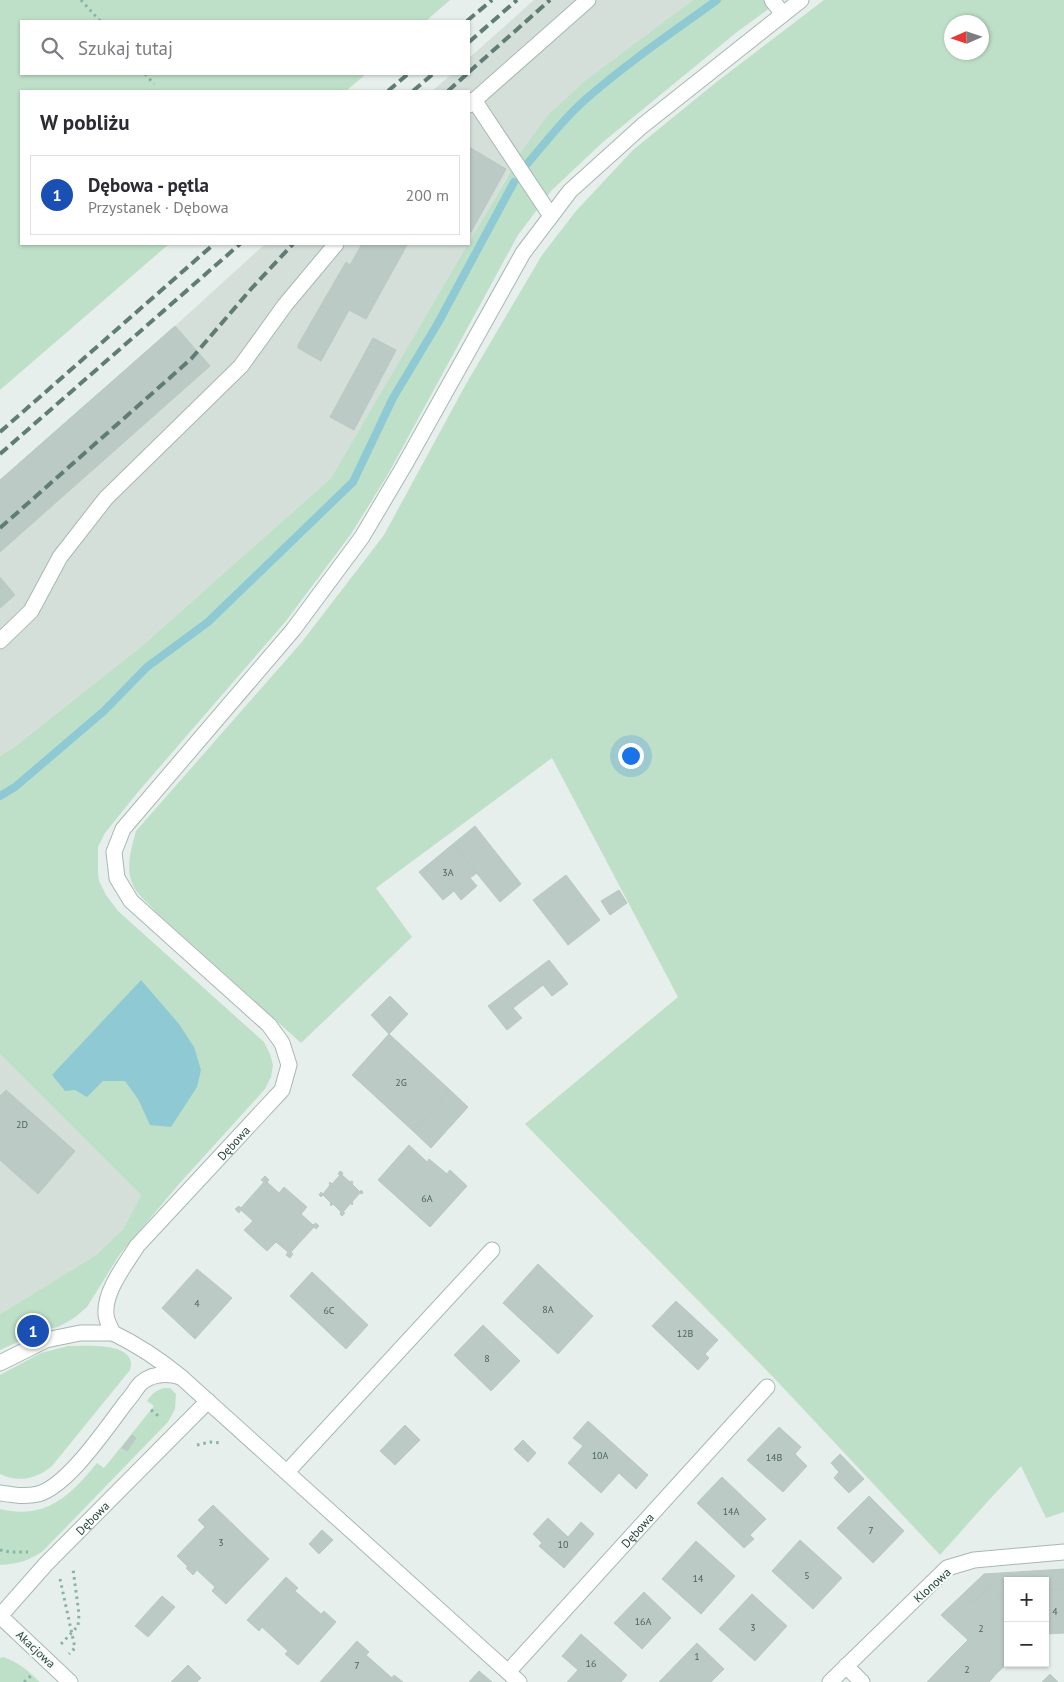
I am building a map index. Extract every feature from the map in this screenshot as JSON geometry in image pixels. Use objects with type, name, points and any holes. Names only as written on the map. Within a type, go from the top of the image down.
[{"type":"street","points":[[588,0],[472,103],[551,216],[570,191],[642,126],[801,0]]},
{"type":"street","points":[[772,0],[783,14]]},
{"type":"street","name":"Dębowa","points":[[113,1333],[106,1316],[107,1299],[120,1273],[138,1246],[282,1090],[289,1065],[282,1043],[269,1025],[131,901],[117,878],[114,852],[123,829],[293,630],[362,537],[523,254],[551,216]]},
{"type":"street","points":[[0,641],[31,611],[60,557],[106,498],[241,366],[285,305],[335,245]]},
{"type":"street","points":[[287,1472],[492,1250]]},
{"type":"street","points":[[0,1363],[46,1340],[80,1333],[113,1333],[150,1353],[208,1401],[519,1682]]},
{"type":"street","points":[[0,1493],[21,1496],[39,1494],[55,1486],[74,1468],[142,1383],[161,1374],[181,1377]]},
{"type":"street","name":"Dębowa","points":[[508,1672],[766,1387]]},
{"type":"street","name":"Dębowa","points":[[0,1616],[46,1564],[208,1401]]},
{"type":"street","name":"Klonowa","points":[[830,1682],[947,1568],[974,1560],[1064,1552]]},
{"type":"street","name":"Akacjowa","points":[[0,1616],[70,1682]]},
{"type":"street","points":[[846,1666],[862,1682]]},
{"type":"path","points":[[81,0],[99,20]]},
{"type":"path","points":[[146,75],[154,84]]},
{"type":"path","points":[[151,1410],[164,1420]]},
{"type":"path","points":[[194,1447],[198,1444],[210,1442],[230,1443]]},
{"type":"path","points":[[0,1550],[34,1552],[61,1580],[75,1648],[24,1682]]},
{"type":"path","points":[[52,1663],[78,1626],[79,1614],[73,1569],[80,1562]]},
{"type":"shaded area","points":[[534,0],[693,0],[667,20],[521,152],[470,241],[470,90],[433,90],[451,75],[470,75],[470,57]]},
{"type":"shaded area","points":[[264,245],[468,245],[331,478],[143,645],[17,745],[0,756],[0,480]]},
{"type":"shaded area","points":[[0,1054],[141,1195],[123,1229],[96,1255],[0,1314]]},
{"type":"green space","points":[[0,0],[450,0],[427,20],[20,20],[20,75],[365,75],[347,90],[20,90],[20,245],[168,245],[0,390]]},
{"type":"green space","points":[[693,0],[781,0],[737,32],[603,142],[552,190],[518,235],[387,476],[351,534],[286,621],[138,792],[105,833],[98,847],[98,872],[99,881],[106,895],[118,911],[264,1042],[273,1065],[271,1077],[265,1089],[179,1184],[120,1254],[87,1307],[74,1318],[58,1327],[44,1330],[0,1350],[0,1314],[96,1255],[123,1229],[141,1195],[0,1054],[0,756],[17,745],[143,645],[331,478],[468,245],[470,245],[470,241],[521,152],[547,116],[585,81]]},
{"type":"green space","points":[[824,0],[1064,0],[1064,1512],[1046,1518],[1021,1466],[940,1555],[775,1379],[525,1124],[678,997],[552,758],[376,888],[412,937],[301,1043],[156,912],[137,892],[130,875],[130,860],[136,831],[301,643],[384,535],[466,384],[542,255],[576,211],[633,150],[714,84]]},
{"type":"green space","points":[[68,1346],[97,1346],[119,1350],[126,1354],[131,1361],[130,1370],[52,1466],[34,1477],[21,1479],[0,1474],[0,1375],[41,1353]]},
{"type":"green space","points":[[164,1388],[170,1388],[176,1394],[175,1409],[168,1422],[43,1551],[23,1561],[0,1565],[0,1509],[16,1512],[44,1508],[67,1495],[97,1463],[104,1468],[154,1406],[147,1401],[152,1394]]},
{"type":"green space","points":[[3,1657],[19,1664],[40,1682],[0,1682],[0,1658]]},
{"type":"water","points":[[141,980],[179,1024],[194,1047],[201,1070],[197,1087],[171,1127],[150,1125],[138,1099],[125,1081],[103,1081],[87,1097],[75,1090],[65,1091],[52,1075]]},
{"type":"building","points":[[470,148],[506,169],[470,232]]},
{"type":"building","points":[[361,245],[407,245],[366,319],[349,310],[321,361],[298,348],[298,345],[346,262],[350,265]]},
{"type":"building","points":[[175,326],[210,366],[0,552],[0,480]]},
{"type":"building","points":[[373,338],[396,350],[354,430],[330,417]]},
{"type":"building","points":[[0,577],[15,595],[0,608]]},
{"type":"building","points":[[475,826],[521,884],[500,902],[453,844]]},
{"type":"building","points":[[453,844],[477,873],[470,878],[477,886],[461,900],[454,891],[443,900],[419,872]]},
{"type":"building","points":[[566,875],[600,920],[568,945],[533,900]]},
{"type":"building","points":[[619,890],[627,903],[610,915],[601,901]]},
{"type":"building","points":[[549,960],[568,984],[552,996],[543,985],[513,1008],[522,1018],[507,1030],[488,1006]]},
{"type":"building","points":[[390,996],[408,1014],[389,1034],[371,1015]]},
{"type":"building","points":[[389,1034],[450,1090],[413,1131],[352,1075]]},
{"type":"building","points":[[6,1090],[75,1151],[38,1194],[0,1160],[0,1096]]},
{"type":"building","points":[[450,1090],[468,1107],[431,1148],[413,1131]]},
{"type":"building","points":[[409,1145],[427,1162],[429,1159],[447,1174],[450,1170],[467,1186],[430,1227],[378,1180]]},
{"type":"building","points":[[340,1171],[350,1182],[353,1182],[352,1184],[360,1192],[361,1190],[363,1192],[343,1212],[345,1213],[342,1216],[341,1212],[333,1204],[331,1206],[331,1203],[323,1195],[321,1197],[319,1195],[321,1192],[323,1194],[330,1185],[330,1182],[332,1184],[340,1175],[338,1174]]},
{"type":"building","points":[[265,1176],[269,1180],[267,1182],[279,1193],[284,1187],[307,1207],[301,1214],[313,1225],[316,1223],[319,1226],[316,1229],[314,1227],[291,1252],[293,1254],[290,1258],[286,1255],[288,1252],[276,1242],[267,1251],[244,1230],[253,1221],[241,1210],[239,1213],[235,1209],[239,1206],[241,1208],[264,1182],[261,1180]]},
{"type":"building","points":[[538,1264],[593,1316],[558,1354],[503,1303]]},
{"type":"building","points":[[197,1269],[232,1298],[195,1339],[162,1308]]},
{"type":"building","points":[[312,1272],[368,1325],[346,1349],[290,1296]]},
{"type":"building","points":[[676,1301],[718,1340],[705,1354],[709,1358],[698,1370],[652,1326]]},
{"type":"building","points":[[483,1325],[520,1361],[491,1391],[454,1355]]},
{"type":"building","points":[[588,1421],[648,1475],[636,1489],[619,1473],[601,1493],[568,1463],[583,1446],[573,1438]]},
{"type":"building","points":[[405,1425],[420,1440],[395,1465],[380,1451]]},
{"type":"building","points":[[779,1427],[801,1447],[795,1454],[807,1466],[783,1492],[747,1460]]},
{"type":"building","points":[[132,1435],[136,1438],[127,1451],[122,1448]]},
{"type":"building","points":[[523,1440],[536,1453],[528,1462],[514,1449]]},
{"type":"building","points":[[840,1454],[864,1479],[849,1493],[834,1478],[839,1472],[831,1463]]},
{"type":"building","points":[[722,1477],[766,1519],[750,1535],[754,1539],[744,1548],[697,1503]]},
{"type":"building","points":[[869,1496],[904,1531],[873,1563],[837,1528]]},
{"type":"building","points":[[213,1505],[269,1559],[226,1604],[212,1591],[215,1587],[197,1570],[193,1575],[177,1556],[205,1527],[198,1520]]},
{"type":"building","points":[[548,1518],[568,1537],[581,1522],[594,1534],[564,1568],[539,1546],[542,1543],[533,1534]]},
{"type":"building","points":[[322,1530],[333,1540],[319,1554],[309,1544]]},
{"type":"building","points":[[800,1540],[842,1578],[813,1609],[772,1571]]},
{"type":"building","points":[[696,1541],[735,1576],[701,1614],[662,1579]]},
{"type":"building","points":[[1064,1569],[1064,1589],[1049,1590],[1049,1577],[1004,1577],[1004,1593],[998,1593],[990,1586],[973,1602],[964,1593],[984,1574]]},
{"type":"building","points":[[286,1577],[298,1588],[295,1591],[321,1614],[324,1611],[336,1622],[298,1665],[285,1654],[288,1651],[262,1627],[259,1631],[247,1620]]},
{"type":"building","points":[[990,1586],[998,1593],[1004,1593],[1004,1667],[998,1672],[977,1651],[962,1666],[952,1656],[968,1640],[941,1615],[964,1593],[973,1602]]},
{"type":"building","points":[[1064,1589],[1064,1633],[1049,1634],[1049,1590]]},
{"type":"building","points":[[644,1592],[671,1618],[642,1649],[614,1623]]},
{"type":"building","points":[[752,1594],[787,1626],[755,1661],[719,1629]]},
{"type":"building","points":[[162,1596],[175,1607],[148,1637],[135,1626]]},
{"type":"building","points":[[581,1634],[627,1675],[621,1682],[567,1682],[578,1670],[562,1656]]},
{"type":"building","points":[[357,1641],[369,1652],[366,1655],[392,1678],[394,1675],[403,1682],[320,1682]]},
{"type":"building","points":[[697,1643],[724,1669],[711,1682],[659,1682]]},
{"type":"building","points":[[977,1651],[998,1672],[989,1682],[927,1682],[952,1656],[962,1666]]},
{"type":"building","points":[[188,1665],[201,1678],[197,1682],[171,1682]]},
{"type":"building","points":[[479,1671],[492,1682],[469,1682]]},
{"type":"building","points":[[1050,1674],[1058,1682],[1042,1682]]},
{"type":"waterway","points":[[527,164],[563,122],[586,99],[634,60],[717,0]]},
{"type":"waterway","points":[[0,796],[15,787],[104,711],[147,667],[208,622],[353,482],[393,398],[438,323],[514,182]]},
{"type":"railway","points":[[468,20],[492,0]]},
{"type":"railway","points":[[470,41],[517,0]]},
{"type":"railway","points":[[470,71],[550,0]]},
{"type":"railway","points":[[389,90],[407,75]]},
{"type":"railway","points":[[414,90],[432,75]]},
{"type":"railway","points":[[449,90],[466,75]]},
{"type":"railway","points":[[0,432],[213,245]]},
{"type":"railway","points":[[0,454],[239,245]]},
{"type":"railway","points":[[0,528],[191,359],[251,289],[292,245]]},
{"type":"place","name":"Dębowa - pętla","points":[[33,1331]]}]
